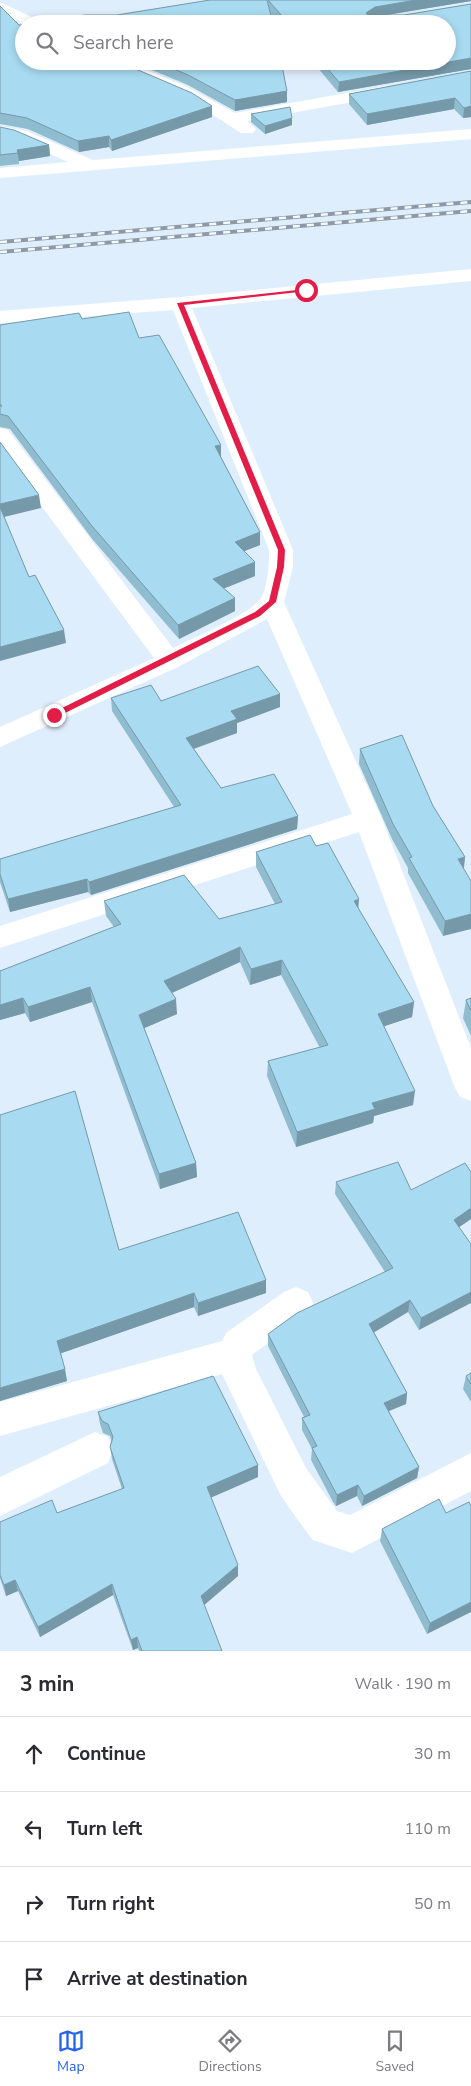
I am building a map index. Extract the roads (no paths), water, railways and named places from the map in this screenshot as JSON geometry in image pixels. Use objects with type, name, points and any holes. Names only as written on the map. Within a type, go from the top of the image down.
[{"type":"street","points":[[0,7],[16,15]]},
{"type":"street","points":[[132,70],[190,95],[234,118],[273,150]]},
{"type":"street","points":[[234,118],[404,87]]},
{"type":"street","points":[[0,131],[21,135],[82,162],[100,166]]},
{"type":"street","points":[[0,173],[471,134]]},
{"type":"street","points":[[0,317],[180,303],[471,276]]},
{"type":"street","points":[[0,738],[168,661],[258,614],[272,602],[281,567],[282,550],[180,303]]},
{"type":"street","points":[[0,434],[168,661]]},
{"type":"street","points":[[272,602],[368,819],[471,1088]]},
{"type":"street","points":[[0,937],[368,819]]},
{"type":"street","points":[[296,1303],[238,1345],[234,1354],[239,1373],[293,1482],[326,1527],[352,1534],[471,1471]]},
{"type":"street","points":[[0,1419],[234,1354]]},
{"type":"street","points":[[0,1497],[95,1450]]},
{"type":"railway","points":[[0,242],[471,202]]},
{"type":"railway","points":[[0,252],[471,211]]}]
